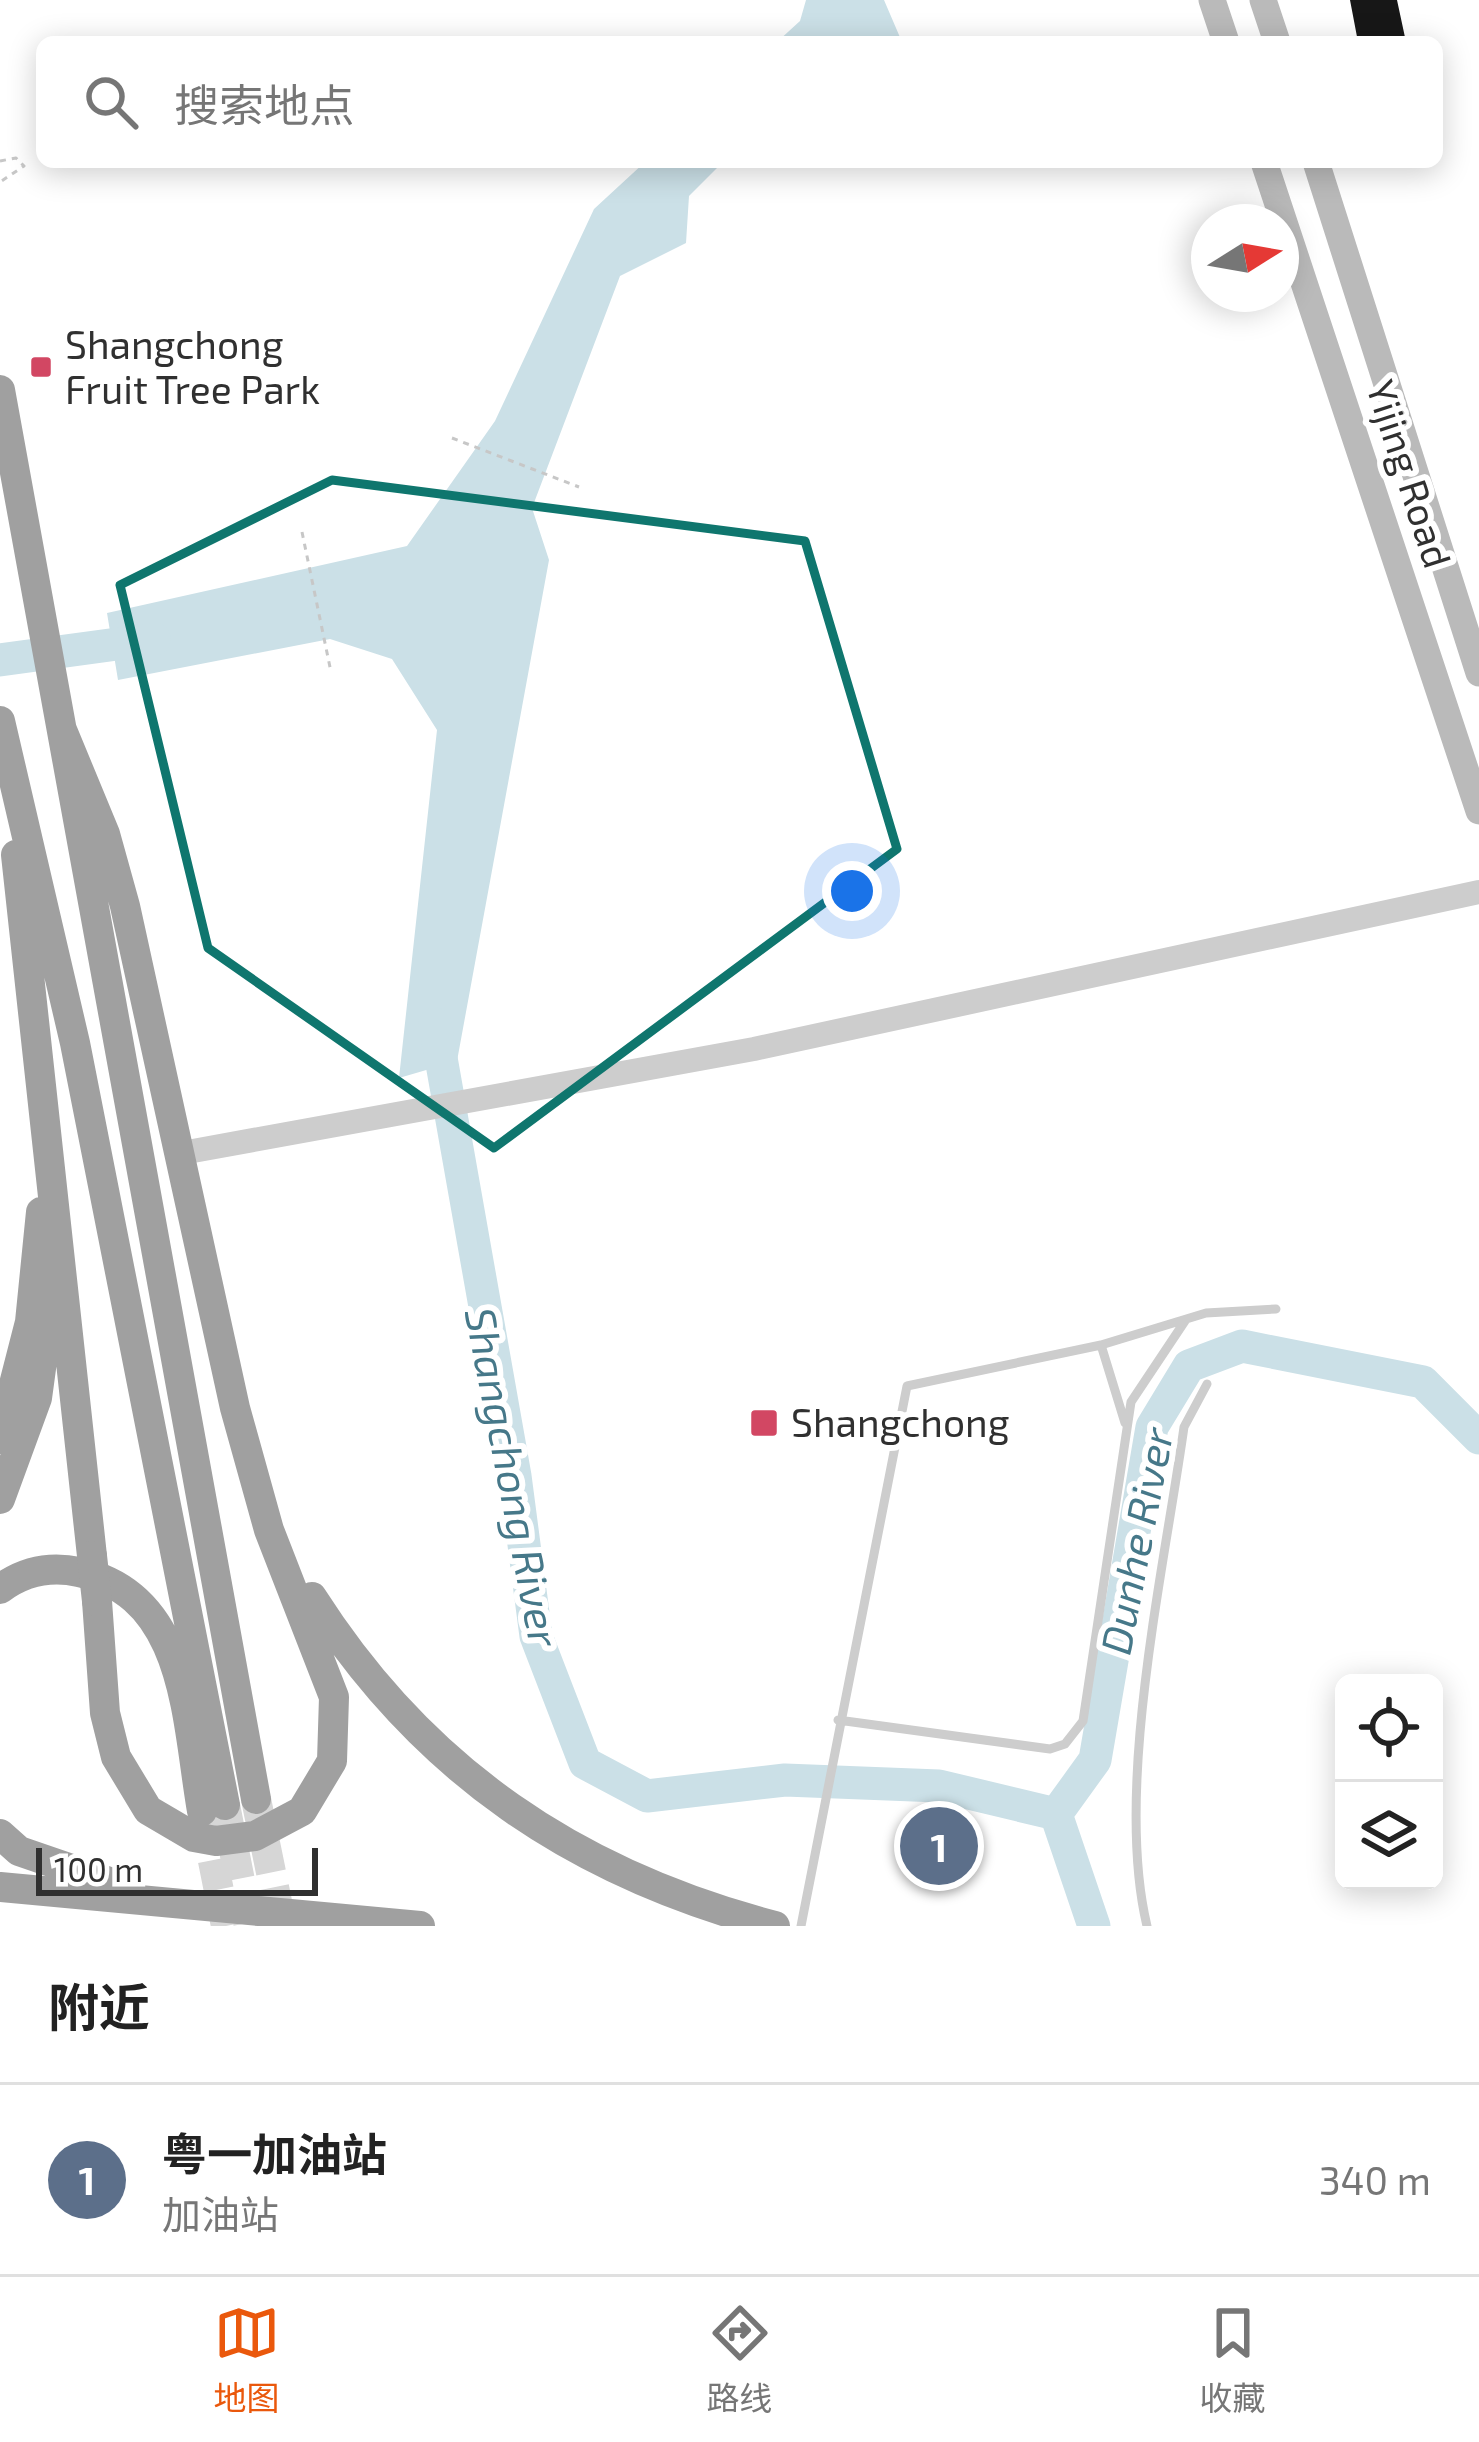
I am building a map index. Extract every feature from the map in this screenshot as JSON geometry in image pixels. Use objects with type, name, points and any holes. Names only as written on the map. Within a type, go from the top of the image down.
[{"type":"highway","points":[[0,390],[256,1799]]},
{"type":"highway","points":[[0,721],[75,1043],[213,1808],[169,1650],[154,1613],[138,1595],[114,1582],[60,1568],[37,1571],[0,1589]]},
{"type":"highway","points":[[6,753],[11,921],[43,1116],[97,1601],[105,1713],[116,1757],[148,1810],[194,1838],[216,1841],[255,1836],[302,1811],[332,1761],[334,1696],[253,1473],[105,834],[62,730]]},
{"type":"highway","points":[[0,1438],[30,1322],[41,1212],[43,1116]]},
{"type":"highway","points":[[0,1499],[31,1421],[50,1321],[43,1116]]},
{"type":"highway","points":[[253,1473],[275,1533],[336,1635],[388,1703],[448,1760],[554,1838],[680,1898],[775,1926]]},
{"type":"highway","points":[[0,1834],[19,1851],[57,1867],[178,1902]]},
{"type":"highway","points":[[0,1887],[420,1926]]},
{"type":"main road","points":[[1212,0],[1224,36]]},
{"type":"main road","points":[[1264,0],[1275,36]]},
{"type":"main road","name":"Yijing Road","points":[[1266,168],[1479,812]]},
{"type":"main road","name":"Yijing Road","points":[[1318,168],[1479,673]]},
{"type":"street","points":[[182,1153],[754,1049],[1479,892]]},
{"type":"lane","points":[[801,1926],[907,1386],[1101,1345],[1238,1308],[1276,1309]]},
{"type":"lane","points":[[838,1720],[1050,1749],[1065,1744],[1084,1720],[1131,1402],[1187,1319]]},
{"type":"lane","points":[[1101,1345],[1126,1428]]},
{"type":"lane","points":[[1147,1926],[1135,1878],[1140,1745],[1181,1426],[1207,1384]]},
{"type":"path","points":[[0,182],[14,177],[24,166],[16,158],[3,160]]},
{"type":"path","points":[[452,438],[579,487]]},
{"type":"path","points":[[302,532],[331,672]]},
{"type":"highlighted area","points":[[332,480],[805,541],[897,849],[494,1148],[208,948],[120,585]]},
{"type":"water","points":[[806,0],[884,0],[899,36],[784,36],[800,21]]},
{"type":"water","points":[[638,168],[717,168],[689,196],[686,243],[620,276],[532,508],[549,560],[457,1061],[399,1078],[437,730],[392,659],[330,639],[118,680],[107,613],[407,546],[495,421],[594,209]]},
{"type":"building","points":[[1350,0],[1397,0],[1405,36],[1357,36]]},
{"type":"building","points":[[917,1813],[965,1817],[960,1881],[912,1877]]},
{"type":"waterway","points":[[0,660],[154,639]]},
{"type":"waterway","name":"Shangchong River","points":[[435,1024],[515,1476],[536,1636],[585,1763],[647,1796],[785,1780],[939,1786],[1056,1814],[1094,1926]]},
{"type":"waterway","name":"Dunhe River","points":[[1056,1814],[1095,1760],[1152,1427],[1189,1366],[1242,1346],[1423,1382],[1479,1438]]},
{"type":"tunnel","points":[[256,1799],[282,1926]]},
{"type":"tunnel","points":[[225,1805],[249,1926]]},
{"type":"tunnel","points":[[204,1816],[226,1926]]},
{"type":"place","name":"Shangchong Fruit Tree Park","points":[[41,367]]},
{"type":"place","name":"Shangchong","points":[[764,1423]]},
{"type":"place","name":"粤一加油站","points":[[939,1846]]}]
